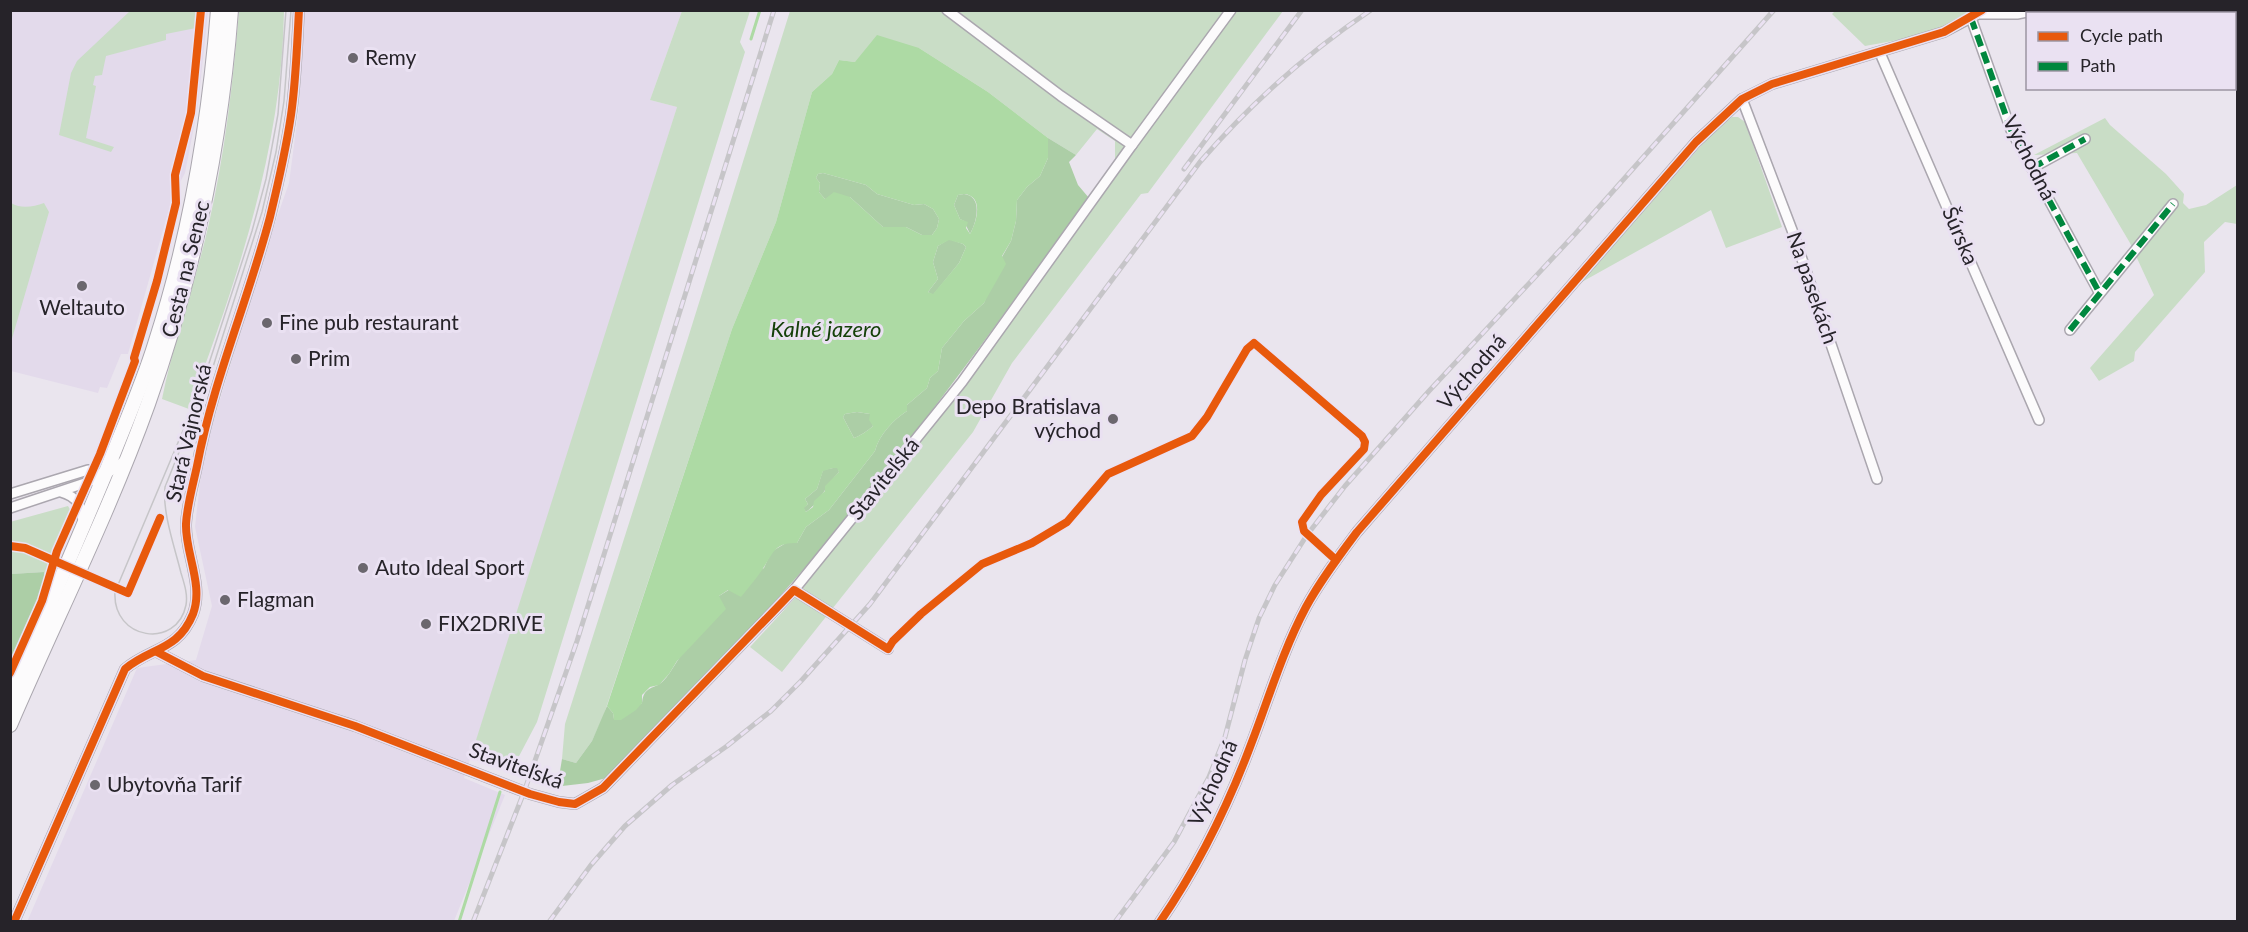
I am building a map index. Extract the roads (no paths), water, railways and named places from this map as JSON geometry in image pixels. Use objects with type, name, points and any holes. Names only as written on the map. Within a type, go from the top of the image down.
[{"type":"main road","name":"Cesta na Senec","points":[[10,697],[104,477],[152,353],[183,248],[205,125],[218,10]]},
{"type":"main road","name":"Cesta na Senec","points":[[10,724],[127,458],[160,366],[196,246],[222,92],[231,10]]},
{"type":"street","name":"Stará Vajnorská","points":[[14,921],[125,669],[137,659],[157,652],[175,640],[191,619],[196,600],[186,523],[197,463],[219,380],[259,254],[279,180],[291,114],[299,10]]},
{"type":"street","points":[[947,10],[1061,96],[1132,145]]},
{"type":"street","name":"Staviteľská","points":[[157,652],[203,676],[355,726],[524,792],[575,804],[603,788],[794,590],[962,381],[1231,10]]},
{"type":"street","name":"Východná","points":[[1160,921],[1185,882],[1219,818],[1249,750],[1293,633],[1306,606],[1336,560],[1357,532],[1696,142],[1742,99],[1783,81],[1944,32],[1977,14],[2026,12]]},
{"type":"street","name":"Východná","points":[[1977,14],[2011,130],[2099,292]]},
{"type":"street","name":"Šúrska","points":[[1880,53],[2039,420]]},
{"type":"street","name":"Na pasekách","points":[[1742,99],[1792,230],[1877,479]]},
{"type":"street","points":[[2032,168],[2085,139]]},
{"type":"street","points":[[2070,330],[2173,204]]},
{"type":"street","points":[[10,508],[104,477],[127,458]]},
{"type":"street","points":[[10,494],[88,470],[95,471],[104,477]]},
{"type":"street","name":"Cesta na Senec","points":[[101,516],[104,477]]},
{"type":"street","points":[[61,492],[72,496],[79,503],[83,526]]},
{"type":"street","points":[[794,590],[888,649]]},
{"type":"water","name":"Kalné jazero","points":[[877,35],[919,48],[988,92],[1048,138],[1048,158],[1040,176],[1017,200],[1016,221],[1011,241],[1002,256],[1006,264],[984,303],[964,321],[942,348],[938,371],[930,378],[927,388],[907,405],[907,411],[887,428],[875,451],[829,510],[806,527],[797,543],[789,543],[775,550],[741,597],[728,590],[719,596],[726,609],[677,661],[659,685],[650,687],[642,695],[642,703],[636,710],[621,720],[614,720],[613,713],[607,706],[732,329],[776,222],[812,92],[832,74],[839,60],[855,62]],"holes":[[[823,173],[866,185],[877,194],[914,205],[924,204],[933,209],[939,219],[937,228],[932,235],[922,235],[906,227],[883,227],[850,197],[834,192],[825,199],[819,192],[820,183],[816,178],[818,174]],[[958,195],[970,196],[977,204],[975,223],[970,234],[966,228],[968,222],[960,219],[954,205]],[[949,240],[966,247],[959,263],[933,294],[928,292],[938,279],[933,262],[938,246]],[[857,412],[870,414],[869,420],[873,426],[854,438],[843,417],[845,414]],[[837,468],[839,472],[825,486],[825,491],[814,501],[813,507],[806,512],[804,508],[808,504],[805,499],[817,489],[823,471]]]},
{"type":"waterway","points":[[751,39],[760,10]]},
{"type":"waterway","points":[[459,922],[500,792]]},
{"type":"tram line","points":[[286,10],[278,114],[266,179],[252,231],[201,388],[115,592],[117,608],[124,621],[134,629],[146,633],[159,633],[171,629],[180,619],[186,605],[185,589],[167,519],[165,487],[212,370],[262,212],[276,152],[284,101],[291,10]]},
{"type":"railway","points":[[473,922],[524,792],[577,641],[774,10]]},
{"type":"railway","points":[[1184,169],[1302,10]]},
{"type":"railway","points":[[549,922],[591,865],[625,826],[672,785],[771,711],[801,681],[870,604],[1200,162],[1280,80],[1347,26],[1371,10]]},
{"type":"railway","points":[[1115,922],[1174,842],[1209,777],[1225,737],[1245,660],[1259,618],[1275,585],[1307,535],[1345,486],[1429,391],[1575,234],[1774,10]]},
{"type":"place","name":"Remy","points":[[353,58]]},
{"type":"place","name":"Weltauto","points":[[82,286]]},
{"type":"place","name":"Fine pub restaurant","points":[[267,323]]},
{"type":"place","name":"Prim","points":[[296,359]]},
{"type":"place","name":"Depo Bratislava východ","points":[[1113,419]]},
{"type":"place","name":"Auto Ideal Sport","points":[[363,568]]},
{"type":"place","name":"Flagman","points":[[225,600]]},
{"type":"place","name":"FIX2DRIVE","points":[[426,624]]},
{"type":"place","name":"Ubytovňa Tarif","points":[[95,785]]}]
